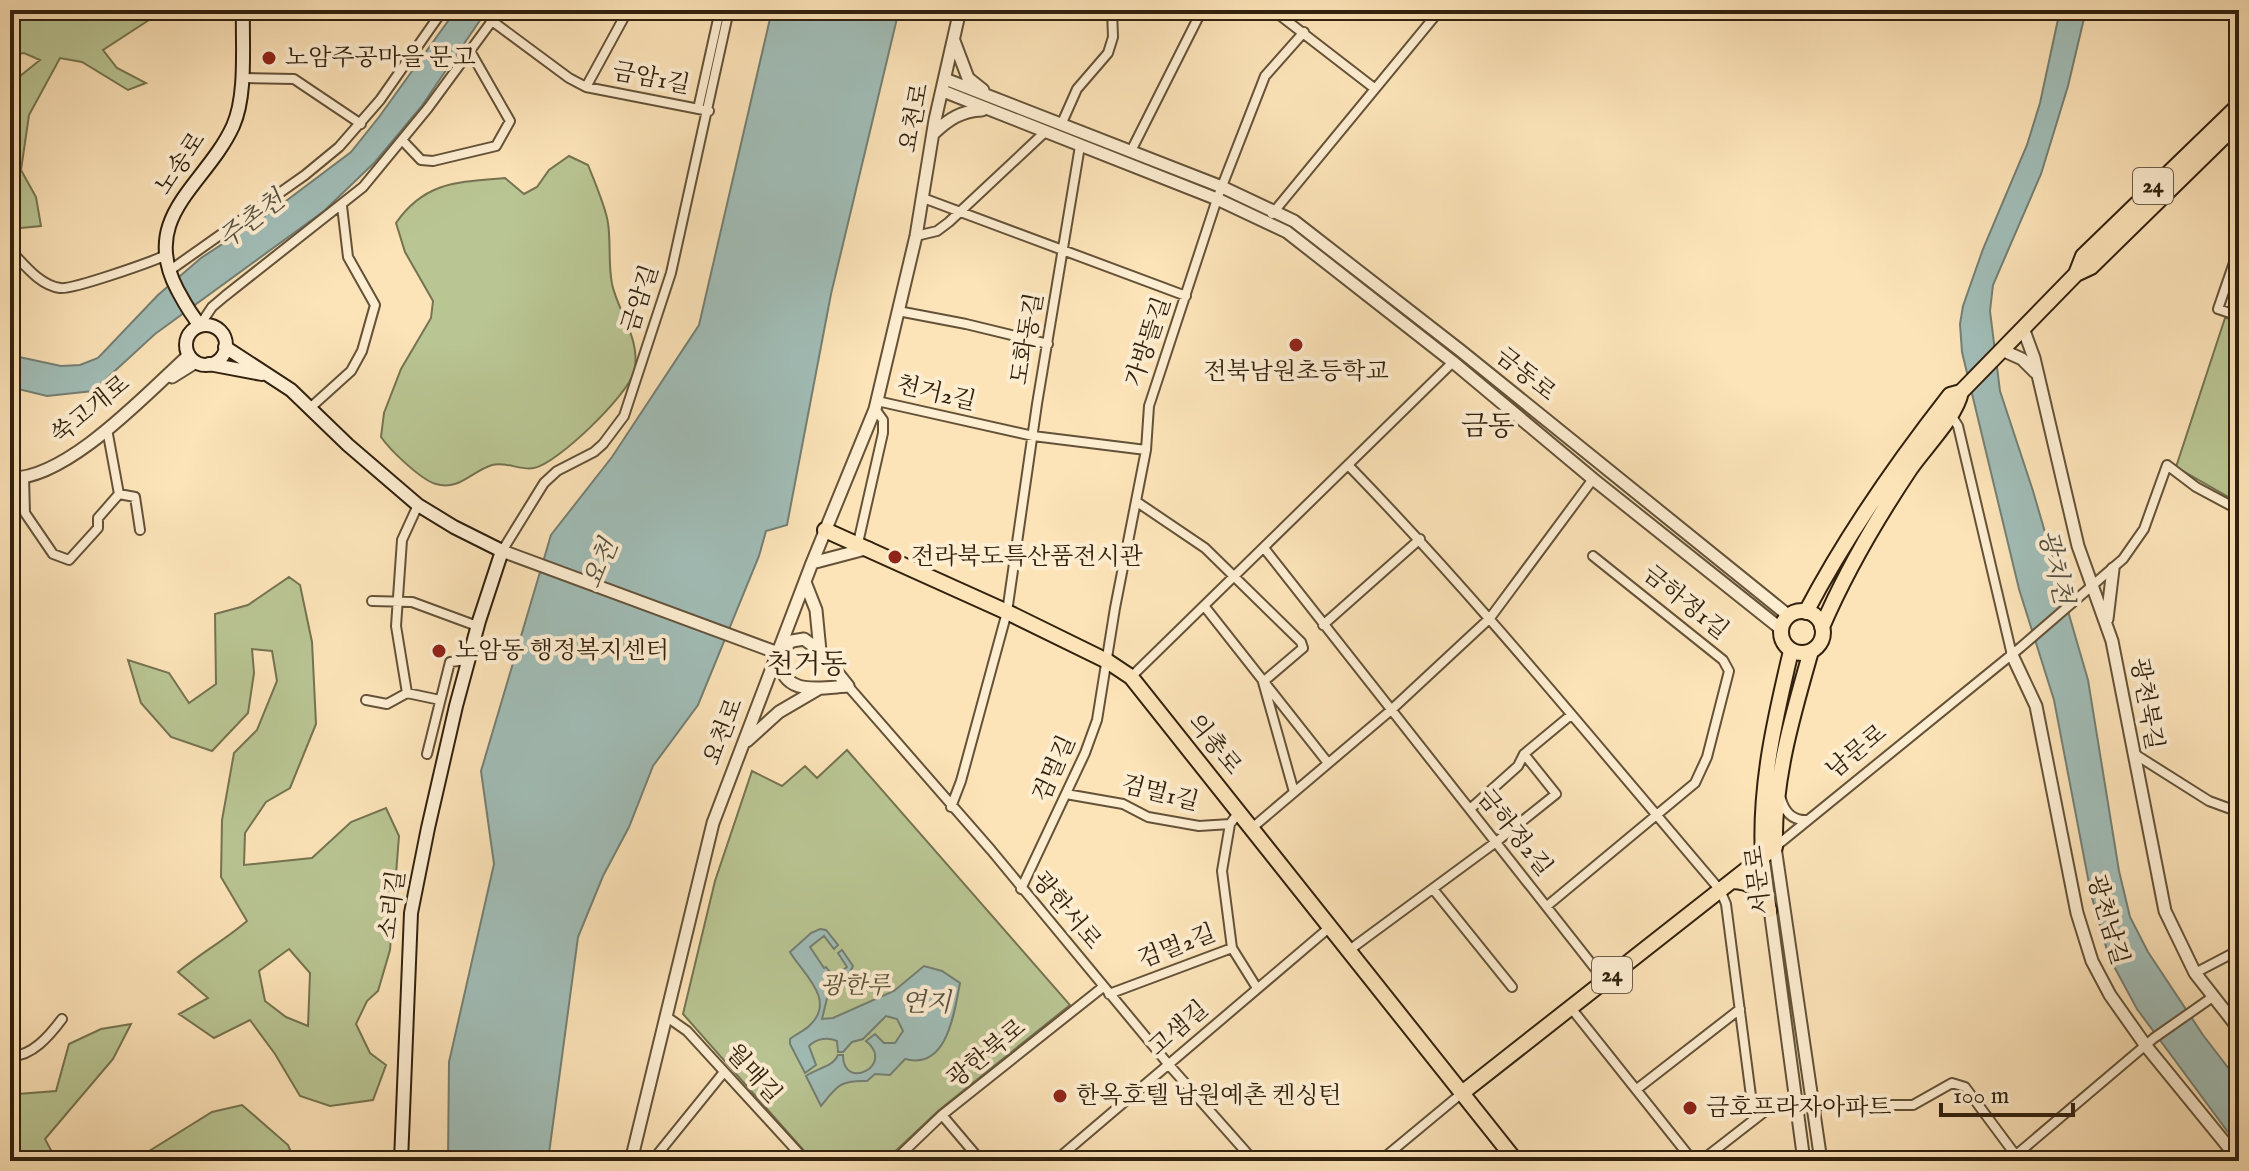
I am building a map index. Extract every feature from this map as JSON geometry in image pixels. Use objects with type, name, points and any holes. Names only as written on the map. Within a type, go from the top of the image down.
[{"type":"main road","name":"노송로","points":[[164,256],[167,227],[234,125],[239,110],[243,10]]},
{"type":"main road","name":"24","points":[[2076,274],[2083,256],[2239,105]]},
{"type":"main road","name":"24","points":[[2000,351],[2076,274],[2091,267],[2239,122]]},
{"type":"main road","points":[[164,256],[170,274],[195,320],[219,330],[223,335],[225,347],[220,358],[198,360]]},
{"type":"main road","points":[[195,320],[186,340],[198,360],[269,375]]},
{"type":"main road","points":[[225,347],[291,390],[348,445],[418,505],[502,551]]},
{"type":"main road","points":[[1791,651],[1811,651],[1821,641],[1822,627],[1879,502],[1950,395],[1961,392],[2000,351]]},
{"type":"main road","points":[[1785,622],[1806,612],[1846,538],[1959,405],[1961,392]]},
{"type":"main road","name":"의총로","points":[[825,530],[1007,612],[1107,661],[1131,677],[1235,818],[1252,828],[1516,1161]]},
{"type":"main road","name":"소리길","points":[[401,1161],[411,913],[431,813],[468,660],[502,551]]},
{"type":"main road","points":[[1806,612],[1815,616],[1822,627]]},
{"type":"main road","name":"금동로","points":[[1785,622],[1782,641],[1791,651]]},
{"type":"main road","name":"서문로","points":[[1763,857],[1763,807],[1768,763],[1791,651]]},
{"type":"main road","name":"서문로","points":[[1775,847],[1794,713],[1811,651]]},
{"type":"main road","name":"남문로","points":[[1462,1093],[1775,847]]},
{"type":"main road","points":[[1726,886],[1745,881],[1757,887],[1769,910]]},
{"type":"street","points":[[170,274],[339,147],[361,124],[443,10]]},
{"type":"street","points":[[195,320],[363,187],[500,10]]},
{"type":"street","name":"금암1길","points":[[586,87],[628,10]]},
{"type":"street","points":[[698,109],[720,10]]},
{"type":"street","name":"금암길","points":[[502,551],[544,483],[557,471],[594,452],[624,416],[671,273],[729,10]]},
{"type":"street","name":"요천로","points":[[631,1161],[713,823],[876,405],[916,236],[960,10]]},
{"type":"street","points":[[1061,125],[1077,89],[1112,45],[1112,10]]},
{"type":"street","points":[[1131,151],[1202,10]]},
{"type":"street","points":[[1273,10],[1374,88]]},
{"type":"street","points":[[1271,216],[1440,10]]},
{"type":"street","name":"금암1길","points":[[492,21],[569,78],[586,87],[709,111]]},
{"type":"street","points":[[1217,199],[1265,76],[1304,32]]},
{"type":"street","points":[[954,40],[968,78],[993,98]]},
{"type":"street","points":[[402,140],[421,160],[433,161],[496,146],[500,141],[510,121],[470,51]]},
{"type":"street","points":[[241,78],[294,79],[361,124]]},
{"type":"street","name":"금동로","points":[[944,85],[993,98],[1222,187],[1271,216],[1318,238],[1785,622]]},
{"type":"street","name":"금동로","points":[[944,85],[988,110],[1044,133],[1217,199],[1271,216],[1593,479],[1785,622]]},
{"type":"street","points":[[934,133],[952,117],[969,110],[988,110]]},
{"type":"street","points":[[916,236],[937,231],[960,213],[1044,133]]},
{"type":"street","name":"도화동길","points":[[1007,612],[1080,146]]},
{"type":"street","points":[[923,198],[1186,296]]},
{"type":"street","name":"가방뜰길","points":[[1107,661],[1146,450],[1149,406],[1217,199]]},
{"type":"street","points":[[310,408],[351,371],[362,351],[375,305],[348,257],[342,206]]},
{"type":"street","points":[[2239,248],[2218,309],[2239,316]]},
{"type":"street","points":[[10,250],[46,283],[63,289],[164,256]]},
{"type":"street","points":[[898,311],[1048,344]]},
{"type":"street","name":"광천북길","points":[[2023,328],[2034,358],[2078,546],[2107,623],[2165,911],[2195,973],[2239,1029]]},
{"type":"street","points":[[2000,351],[2022,359],[2035,372]]},
{"type":"street","name":"쑥고개로","points":[[10,478],[24,477],[62,462],[148,392],[198,360]]},
{"type":"street","points":[[1131,677],[1453,362]]},
{"type":"street","points":[[812,563],[864,545],[883,433],[883,420],[876,405]]},
{"type":"street","name":"천거2길","points":[[876,405],[1033,436]]},
{"type":"street","points":[[1950,414],[1958,426],[2017,651]]},
{"type":"street","points":[[107,428],[119,494]]},
{"type":"street","points":[[1033,436],[1146,450]]},
{"type":"street","points":[[2092,587],[2113,569],[2140,538],[2167,465],[2196,487],[2239,510]]},
{"type":"street","points":[[1349,466],[1420,539],[1490,618],[1657,817],[1726,886],[1754,1119]]},
{"type":"street","points":[[24,477],[25,513],[53,554],[69,560],[98,528],[98,518],[119,494]]},
{"type":"street","points":[[1252,828],[1390,711],[1490,618],[1593,479]]},
{"type":"street","points":[[119,494],[135,497],[140,530]]},
{"type":"street","points":[[1137,502],[1205,548],[1301,642],[1303,648],[1263,682]]},
{"type":"street","points":[[407,693],[396,626],[402,540],[418,505]]},
{"type":"street","points":[[1323,625],[1420,539]]},
{"type":"street","name":"금하정2길","points":[[1264,548],[1605,981]]},
{"type":"street","points":[[502,551],[778,653]]},
{"type":"street","name":"금하정1길","points":[[1547,906],[1695,783],[1707,757],[1729,671],[1723,660],[1593,556]]},
{"type":"street","points":[[2107,623],[2113,569]]},
{"type":"street","points":[[805,582],[816,610],[820,651]]},
{"type":"street","name":"남문로","points":[[1775,847],[2092,587]]},
{"type":"street","points":[[372,601],[412,602],[477,626]]},
{"type":"street","points":[[1205,607],[1328,763]]},
{"type":"street","points":[[951,807],[961,781],[1007,612]]},
{"type":"street","points":[[778,653],[798,639],[804,639],[820,651],[848,686]]},
{"type":"street","name":"광천남길","points":[[2017,651],[2036,706],[2077,913],[2088,951],[2100,978],[2239,1160]]},
{"type":"street","points":[[778,653],[779,669],[785,681],[820,688],[848,686]]},
{"type":"street","points":[[427,754],[450,662],[468,660]]},
{"type":"street","name":"검멀길","points":[[1021,889],[1097,720],[1107,661]]},
{"type":"street","points":[[1263,682],[1294,792]]},
{"type":"street","name":"광한서로","points":[[848,686],[1254,1161]]},
{"type":"street","points":[[743,744],[779,712],[820,688]]},
{"type":"street","points":[[366,700],[387,704],[407,693],[440,700]]},
{"type":"street","points":[[1470,809],[1518,766],[1524,754],[1571,715]]},
{"type":"street","points":[[2132,752],[2209,801],[2239,812]]},
{"type":"street","points":[[1348,951],[1556,794],[1524,754]]},
{"type":"street","name":"검멀1길","points":[[1066,794],[1123,804],[1148,817],[1199,826],[1235,818]]},
{"type":"street","points":[[1780,795],[1788,814],[1795,819],[1809,820]]},
{"type":"street","name":"검멀2길","points":[[1106,990],[1232,948],[1222,871],[1235,818]]},
{"type":"street","name":"서문로","points":[[1775,847],[1821,1161]]},
{"type":"street","name":"서문로","points":[[1763,857],[1804,1161]]},
{"type":"street","points":[[1433,889],[1512,987]]},
{"type":"street","name":"고샘길","points":[[1055,1161],[1330,927]]},
{"type":"street","points":[[1232,948],[1257,988]]},
{"type":"street","points":[[2195,973],[2239,950]]},
{"type":"street","name":"광한북로","points":[[981,1161],[942,1115],[1106,990]]},
{"type":"street","points":[[1701,1161],[1773,1105],[1795,1100],[1813,1105],[1913,1105],[1952,1083],[1965,1087],[2015,1159],[2150,1042],[2214,996]]},
{"type":"street","points":[[1571,1008],[1693,1161]]},
{"type":"street","points":[[1637,1089],[1740,1009]]},
{"type":"street","name":"월매길","points":[[667,1017],[687,1031],[806,1161]]},
{"type":"street","points":[[10,1056],[18,1056],[44,1041],[62,1019]]},
{"type":"street","points":[[652,1161],[724,1072]]},
{"type":"street","name":"남문로","points":[[1380,1161],[1462,1093]]},
{"type":"street","points":[[894,1161],[942,1115]]},
{"type":"green space","points":[[10,10],[159,10],[152,18],[103,50],[117,68],[146,83],[128,90],[82,62],[60,58],[29,115],[21,170],[36,197],[41,226],[11,229],[10,79],[20,76],[40,60],[24,53],[10,55]]},
{"type":"green space","points":[[569,156],[588,165],[605,210],[612,284],[635,349],[634,372],[606,411],[574,442],[545,464],[529,469],[492,465],[459,483],[436,484],[406,464],[381,437],[384,413],[401,369],[431,318],[433,301],[405,252],[396,223],[419,199],[444,186],[505,178],[524,194],[537,187],[549,170]]},
{"type":"green space","points":[[2225,318],[2239,320],[2239,503],[2176,467]]},
{"type":"green space","points":[[289,577],[300,585],[312,642],[316,724],[290,788],[266,802],[245,833],[244,865],[312,858],[351,822],[386,808],[399,836],[390,950],[378,991],[367,1001],[356,1024],[370,1053],[386,1065],[373,1100],[330,1106],[300,1096],[250,1020],[214,1038],[179,1014],[208,998],[178,972],[247,921],[221,877],[222,820],[234,753],[257,730],[277,681],[272,651],[252,649],[254,673],[248,713],[212,751],[171,737],[141,703],[128,660],[169,673],[189,703],[216,684],[215,614],[248,605]],"holes":[[[289,949],[310,973],[308,1026],[286,1017],[265,1001],[259,971]]]},
{"type":"green space","name":"광한루","points":[[847,750],[1070,1005],[938,1111],[885,1161],[813,1161],[683,1014],[715,881],[752,771],[782,786],[805,766],[817,778]]},
{"type":"green space","points":[[131,1024],[113,1059],[45,1139],[55,1158],[133,1161],[10,1161],[10,1085],[18,1094],[56,1091],[69,1044],[101,1029]]},
{"type":"green space","points":[[242,1105],[288,1145],[295,1161],[133,1161],[212,1112]]},
{"type":"water","points":[[456,10],[487,10],[421,107],[375,162],[324,211],[155,334],[93,391],[47,396],[10,387],[10,355],[61,366],[80,365],[98,358],[158,295],[201,258],[274,210],[351,152]]},
{"type":"water","name":"요천","points":[[772,10],[899,10],[831,294],[787,525],[766,531],[759,556],[698,705],[653,766],[629,827],[603,876],[578,937],[548,1161],[448,1161],[449,1062],[494,864],[481,771],[551,535],[612,457],[699,325]]},
{"type":"water","name":"광치천","points":[[2060,10],[2086,10],[2068,86],[2041,174],[1993,285],[1990,311],[2000,391],[2033,491],[2088,680],[2119,871],[2130,917],[2148,952],[2203,1035],[2239,1082],[2239,1147],[2137,1009],[2109,957],[2091,894],[2054,700],[2019,589],[1962,352],[1960,324],[1963,306],[1983,249],[2027,145],[2040,103]]},
{"type":"water","name":"연지","points":[[820,929],[826,930],[838,945],[834,949],[824,936],[810,947],[824,968],[834,977],[847,967],[838,953],[842,950],[853,966],[847,978],[828,994],[822,1019],[833,1018],[894,991],[924,966],[942,971],[960,983],[946,1037],[930,1056],[919,1060],[905,1059],[890,1075],[875,1074],[867,1081],[845,1083],[835,1089],[821,1106],[806,1076],[829,1065],[838,1055],[843,1055],[845,1066],[851,1072],[866,1071],[875,1059],[874,1050],[866,1041],[875,1034],[884,1043],[895,1043],[903,1031],[897,1019],[886,1016],[863,1039],[852,1042],[843,1052],[838,1052],[837,1041],[815,1041],[809,1046],[816,1065],[805,1073],[790,1039],[818,1015],[819,996],[790,952]]},
{"type":"place","name":"노암주공마을 문고","points":[[269,58]]},
{"type":"place","name":"전북남원초등학교","points":[[1296,345]]},
{"type":"place","name":"전라북도특산품전시관","points":[[895,557]]},
{"type":"place","name":"노암동 행정복지센터","points":[[439,651]]},
{"type":"place","name":"한옥호텔 남원예촌 켄싱턴","points":[[1060,1096]]},
{"type":"place","name":"금호프라자아파트","points":[[1690,1108]]},
{"type":"district","name":"금동","points":[[1488,427]]},
{"type":"district","name":"천거동","points":[[807,665]]},
{"type":"water label","name":"주촌천","points":[[252,220]]}]
